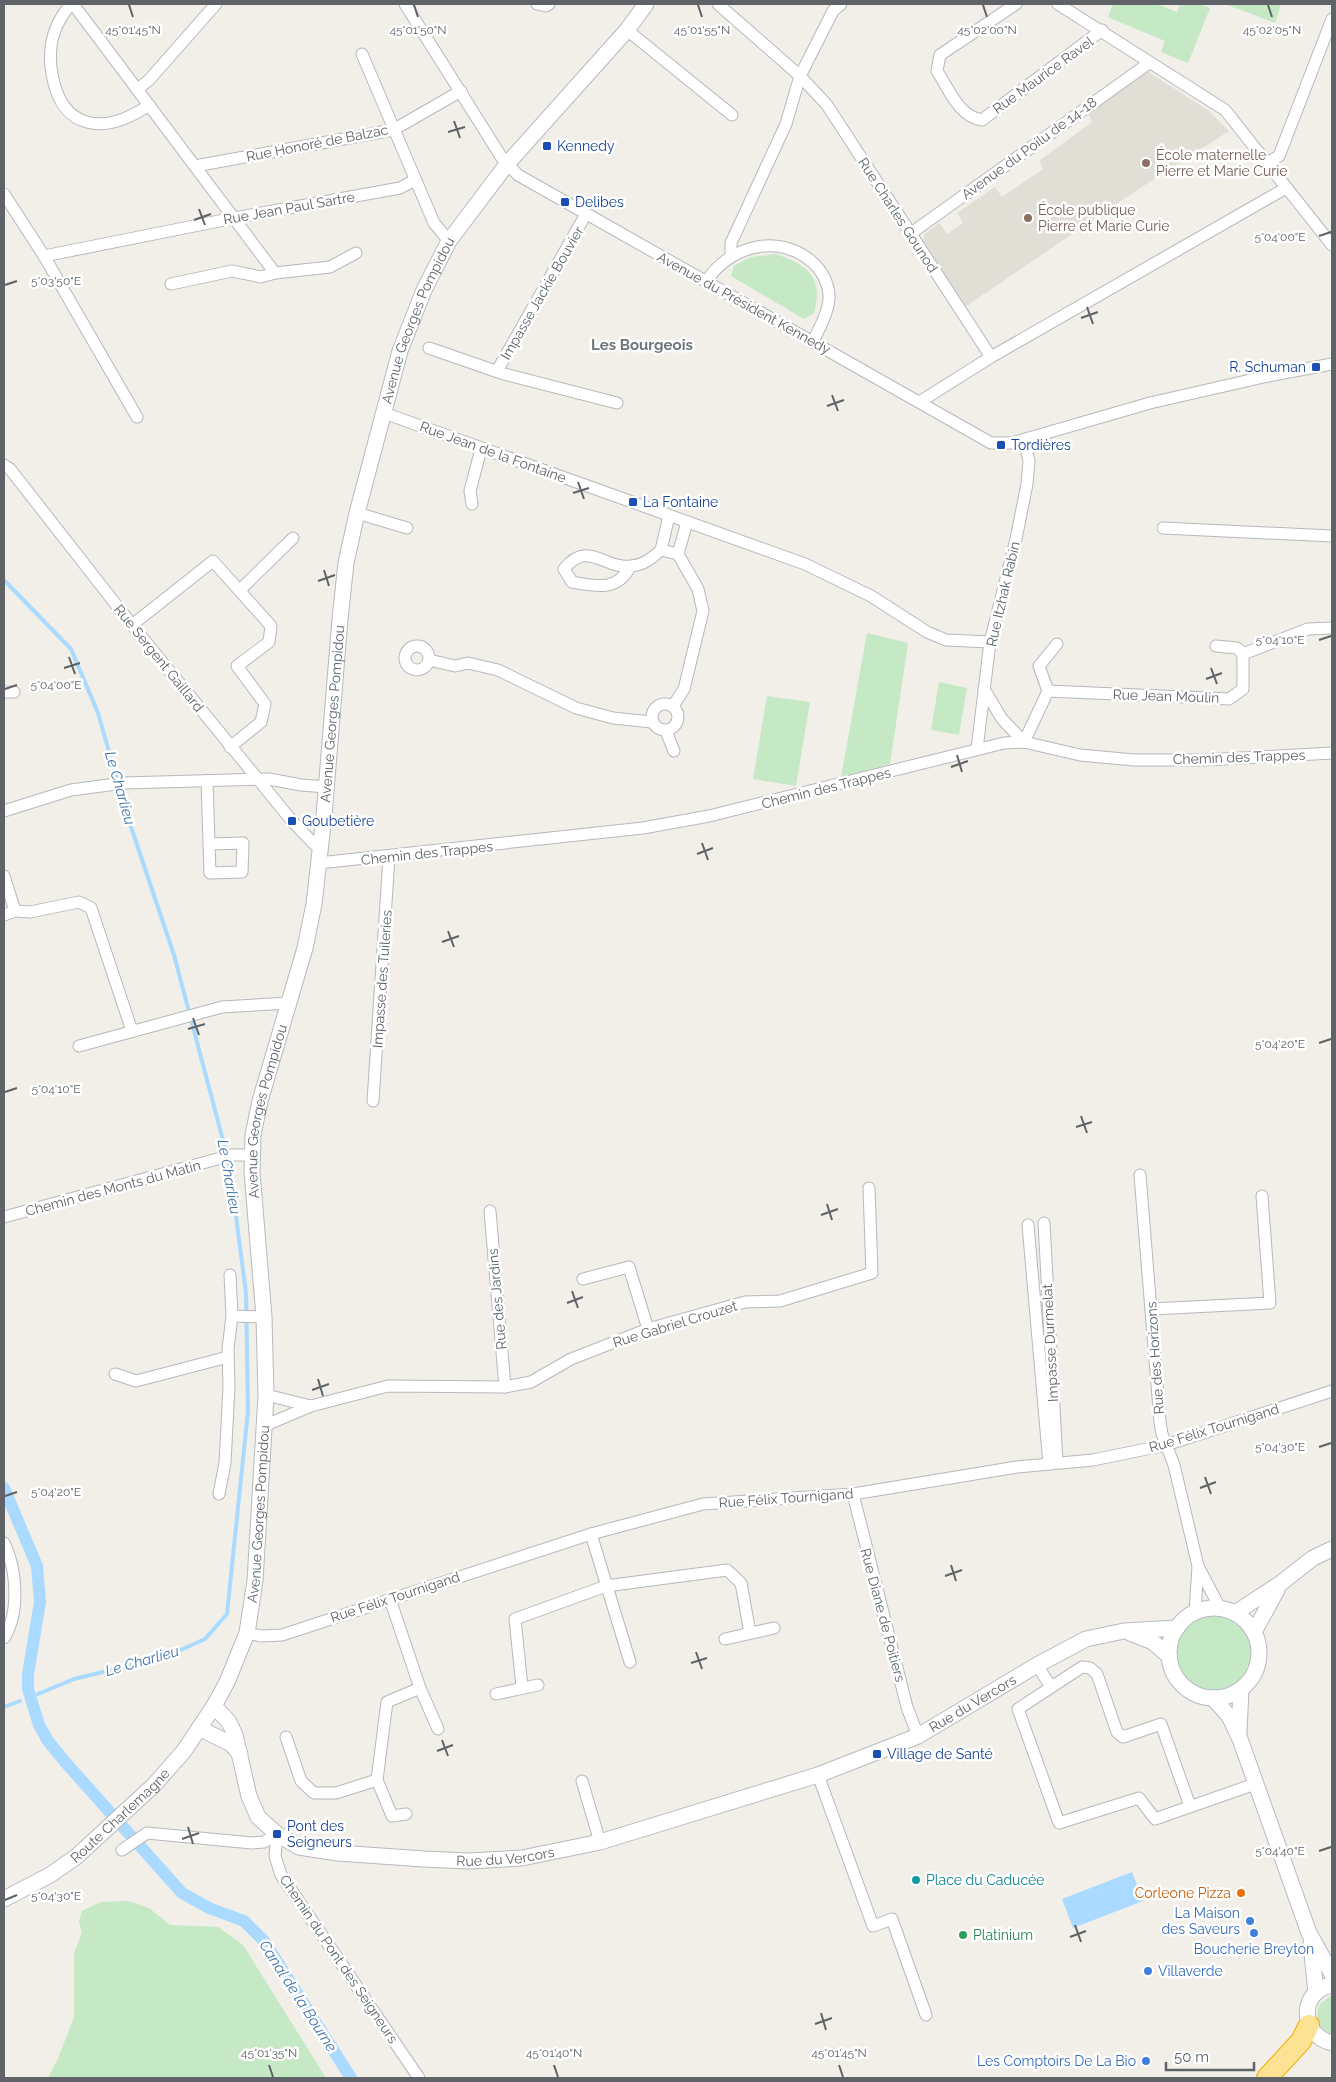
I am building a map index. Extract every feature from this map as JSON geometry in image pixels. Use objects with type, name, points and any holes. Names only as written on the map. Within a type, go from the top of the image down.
[{"type":"highway","points":[[1267,2078],[1301,2040],[1309,2025]]},
{"type":"street","points":[[149,105],[115,123],[101,125],[88,123],[67,111],[58,99],[54,87],[50,56],[51,39],[61,16],[72,4],[138,89],[275,273]]},
{"type":"street","points":[[138,89],[149,80],[216,4]]},
{"type":"street","points":[[405,4],[507,164]]},
{"type":"street","points":[[537,4],[546,6],[549,4]]},
{"type":"street","name":"Avenue Georges Pompidou","points":[[214,1706],[227,1682],[247,1633],[255,1580],[266,1425],[266,1395],[247,1316],[252,1154],[260,1101],[304,948],[319,863],[346,563],[357,513],[400,351],[424,290],[448,241],[507,164],[627,30],[646,4]]},
{"type":"street","name":"Rue Charles Gounod","points":[[718,4],[800,76],[827,105],[991,356]]},
{"type":"street","points":[[731,255],[731,243],[786,124],[800,76],[833,10],[841,4]]},
{"type":"street","name":"Rue Maurice Ravel","points":[[1016,4],[940,55],[937,71],[965,115],[982,120],[1102,30]]},
{"type":"street","points":[[1058,4],[1102,30],[1149,63],[1225,110],[1332,245]]},
{"type":"street","points":[[1267,162],[1279,156],[1332,18]]},
{"type":"street","points":[[627,30],[732,115]]},
{"type":"street","points":[[362,54],[434,222],[448,241]]},
{"type":"street","name":"Avenue du Poilu de 14-18","points":[[910,234],[1149,63]]},
{"type":"street","name":"Rue Honoré de Balzac","points":[[194,166],[393,130],[461,91]]},
{"type":"street","name":"Avenue du Président Kennedy","points":[[507,164],[518,174],[586,214],[921,401],[982,440],[1001,444],[1024,440]]},
{"type":"street","name":"Rue Jean Paul Sartre","points":[[44,256],[234,218],[400,188],[415,180]]},
{"type":"street","points":[[921,401],[991,356],[1286,188]]},
{"type":"street","points":[[4,194],[44,256],[137,417]]},
{"type":"street","name":"Impasse Jackie Bouvier","points":[[497,371],[586,214]]},
{"type":"street","points":[[706,282],[712,271],[731,255],[751,248],[768,245],[793,249],[818,267],[829,295],[820,327],[813,342]]},
{"type":"street","points":[[171,284],[232,271],[261,277],[275,273],[330,267],[356,253]]},
{"type":"street","name":"Impasse Jackie Bouvier","points":[[429,348],[497,371],[616,403]]},
{"type":"street","points":[[1024,440],[1150,403],[1268,376],[1332,364]]},
{"type":"street","name":"Rue Jean de la Fontaine","points":[[384,413],[805,564],[871,596],[927,632],[946,640],[990,642]]},
{"type":"street","name":"Rue Itzhak Rabin","points":[[977,750],[990,642],[1016,539],[1027,484],[1029,461],[1024,440]]},
{"type":"street","points":[[472,504],[470,491],[481,448]]},
{"type":"street","name":"Rue Sergent Gaillard","points":[[4,465],[10,470],[132,625],[301,832],[314,844],[321,846]]},
{"type":"street","points":[[357,513],[407,528]]},
{"type":"street","points":[[630,567],[625,577],[602,587],[572,582],[564,568],[571,559],[586,555],[630,567],[648,562],[661,550],[669,516]]},
{"type":"street","points":[[673,706],[684,689],[703,611],[698,589],[678,554],[687,522]]},
{"type":"street","points":[[1163,528],[1332,536]]},
{"type":"street","points":[[240,590],[293,538]]},
{"type":"street","points":[[661,550],[678,554]]},
{"type":"street","points":[[132,625],[213,561],[271,626],[270,642],[237,666],[265,704],[261,722],[230,746]]},
{"type":"street","points":[[1216,646],[1237,648],[1243,654],[1308,629],[1332,628]]},
{"type":"street","points":[[984,689],[1002,719],[1024,742],[1048,691],[1039,666],[1056,644]]},
{"type":"street","name":"Rue Jean Moulin","points":[[1048,691],[1229,699],[1243,689],[1243,654]]},
{"type":"street","points":[[429,660],[454,666],[468,663],[498,670],[576,708],[613,718],[652,722],[658,728],[666,730],[676,725],[678,714],[673,706],[663,704],[654,710],[652,722]]},
{"type":"street","points":[[666,730],[674,751]]},
{"type":"street","name":"Chemin des Trappes","points":[[319,863],[389,857],[643,828],[700,818],[977,750],[1024,742],[1080,755],[1134,760],[1206,760],[1332,753]]},
{"type":"street","points":[[4,811],[71,790],[124,783],[279,780],[301,785],[327,786]]},
{"type":"street","points":[[207,781],[210,844]]},
{"type":"street","name":"Impasse des Tuileries","points":[[373,1101],[389,857]]},
{"type":"street","points":[[4,876],[9,913],[30,912],[79,902],[91,908],[132,1031]]},
{"type":"street","points":[[79,1046],[222,1007],[289,1004]]},
{"type":"street","name":"Chemin des Monts du Matin","points":[[4,1217],[227,1156],[252,1154]]},
{"type":"street","name":"Rue des Horizons","points":[[1140,1175],[1160,1422],[1174,1465],[1198,1566],[1220,1608]]},
{"type":"street","name":"Rue Gabriel Crouzet","points":[[266,1425],[311,1406],[388,1386],[505,1388],[531,1382],[571,1360],[648,1330],[745,1302],[780,1302],[872,1273],[869,1188]]},
{"type":"street","points":[[1152,1309],[1270,1303],[1262,1196]]},
{"type":"street","name":"Rue des Jardins","points":[[490,1211],[505,1388]]},
{"type":"street","name":"Impasse Durmelat","points":[[1044,1223],[1053,1463]]},
{"type":"street","points":[[1028,1225],[1053,1463]]},
{"type":"street","points":[[583,1279],[629,1267],[648,1330]]},
{"type":"street","points":[[219,1494],[225,1463],[229,1387],[228,1357],[247,1316],[230,1275]]},
{"type":"street","points":[[115,1374],[136,1381],[228,1357]]},
{"type":"street","name":"Rue Félix Tournigand","points":[[247,1633],[261,1636],[282,1635],[591,1534],[703,1504],[853,1494],[1053,1463],[1094,1460],[1166,1445],[1332,1390]]},
{"type":"street","name":"Rue Gabriel Crouzet","points":[[266,1395],[311,1406]]},
{"type":"street","name":"Rue Diane de Poitiers","points":[[853,1494],[907,1707],[918,1736]]},
{"type":"street","points":[[591,1534],[630,1662]]},
{"type":"street","points":[[4,1543],[12,1559],[15,1600],[4,1638]]},
{"type":"street","points":[[1235,1613],[1281,1583],[1313,1558],[1332,1549]]},
{"type":"street","name":"Rue des Horizons","points":[[1195,1612],[1198,1566]]},
{"type":"street","points":[[522,1687],[515,1618],[606,1586],[727,1570],[741,1583],[750,1633]]},
{"type":"street","points":[[1254,1632],[1265,1608],[1281,1583]]},
{"type":"street","points":[[390,1599],[420,1688],[438,1729]]},
{"type":"street","points":[[1220,1608],[1235,1613],[1254,1632],[1258,1642],[1258,1663],[1248,1682],[1241,1689],[1223,1697],[1213,1698],[1202,1696],[1183,1685],[1171,1667],[1169,1656],[1172,1636],[1177,1628],[1195,1612],[1220,1608]]},
{"type":"street","points":[[725,1639],[774,1628]]},
{"type":"street","name":"Rue du Vercors","points":[[214,1706],[230,1722],[253,1806],[258,1817],[277,1834],[299,1847],[324,1851],[469,1861],[522,1858],[600,1842],[818,1775],[877,1754],[918,1736],[1036,1665],[1086,1639],[1124,1631],[1177,1628]]},
{"type":"street","points":[[1124,1631],[1153,1642],[1169,1656]]},
{"type":"street","points":[[1036,1665],[1051,1686]]},
{"type":"street","points":[[1190,1806],[1161,1724],[1123,1737],[1117,1732],[1097,1674],[1090,1668],[1082,1667],[1018,1709],[1058,1823],[1139,1798],[1155,1819],[1255,1784]]},
{"type":"street","points":[[496,1694],[538,1685]]},
{"type":"street","points":[[406,1814],[392,1816],[377,1780],[387,1702],[420,1688]]},
{"type":"street","points":[[1240,1739],[1241,1689]]},
{"type":"street","points":[[1213,1698],[1229,1716],[1240,1739],[1309,1933],[1332,1974]]},
{"type":"street","name":"Route Charlemagne","points":[[4,1900],[50,1875],[76,1857],[154,1785],[214,1706]]},
{"type":"street","points":[[199,1728],[231,1744],[240,1754]]},
{"type":"street","points":[[286,1737],[301,1781],[314,1793],[336,1792],[377,1780]]},
{"type":"street","points":[[818,1775],[872,1926],[892,1919],[926,2016]]},
{"type":"street","points":[[582,1781],[600,1842]]},
{"type":"street","points":[[122,1850],[147,1833],[252,1843],[264,1842],[277,1834]]},
{"type":"street","name":"Chemin du Pont des Seigneurs","points":[[277,1834],[276,1856],[281,1875],[418,2078]]},
{"type":"street","points":[[1309,1933],[1316,1993]]},
{"type":"street","points":[[1332,1985],[1316,1993],[1308,2004],[1309,2025],[1316,2035],[1332,2043]]},
{"type":"shaded area","name":"École publique Pierre et Marie Curie","points":[[1147,71],[1209,111],[1229,131],[1128,196],[965,307],[923,241],[925,234],[939,223],[947,234],[963,223],[957,213],[995,187],[1002,197],[1043,169],[1039,161],[1092,122],[1088,112]]},
{"type":"green space","points":[[1113,4],[1157,4],[1177,12],[1180,4],[1200,4],[1210,8],[1188,63],[1161,52],[1165,41],[1108,17]]},
{"type":"green space","points":[[1225,4],[1281,4],[1275,23]]},
{"type":"green space","points":[[776,254],[804,268],[815,281],[817,301],[814,313],[804,319],[731,276],[734,266],[751,257]]},
{"type":"green space","points":[[867,633],[908,643],[890,764],[841,777]]},
{"type":"green space","points":[[939,682],[967,688],[959,735],[931,730]]},
{"type":"green space","points":[[767,696],[810,702],[796,786],[753,779]]},
{"type":"green space","points":[[1214,1616],[1228,1619],[1240,1627],[1248,1639],[1251,1653],[1248,1667],[1240,1679],[1228,1687],[1214,1690],[1200,1687],[1188,1679],[1180,1667],[1177,1653],[1180,1639],[1188,1627],[1200,1619]]},
{"type":"green space","points":[[128,1901],[149,1908],[170,1925],[218,1927],[243,1945],[326,2078],[48,2078],[74,2017],[74,1953],[82,1933],[79,1921],[82,1911],[101,1902]]},
{"type":"green space","points":[[1332,1995],[1332,2034],[1320,2026],[1317,2013],[1320,2004]]},
{"type":"water","points":[[1132,1872],[1143,1901],[1073,1928],[1062,1899]]},
{"type":"waterway","name":"Le Charlieu","points":[[4,580],[71,649],[98,713],[128,818],[174,955],[229,1163],[246,1293],[248,1411],[227,1614],[205,1639],[165,1657],[74,1679],[38,1694]]},
{"type":"waterway","name":"Canal de la Bourne","points":[[4,1488],[37,1566],[40,1602],[28,1674],[28,1689],[39,1725],[48,1741],[182,1893],[209,1908],[244,1921],[264,1941],[351,2078]]},
{"type":"waterway","name":"Le Charlieu","points":[[4,1707],[20,1701]]},
{"type":"place","name":"Kennedy","points":[[547,146]]},
{"type":"place","name":"École maternelle Pierre et Marie Curie","points":[[1146,163]]},
{"type":"place","name":"Delibes","points":[[565,202]]},
{"type":"place","name":"École publique Pierre et Marie Curie","points":[[1028,218]]},
{"type":"place","name":"R. Schuman","points":[[1316,367]]},
{"type":"place","name":"Tordières","points":[[1001,445]]},
{"type":"place","name":"La Fontaine","points":[[633,502]]},
{"type":"place","name":"Goubetière","points":[[292,821]]},
{"type":"place","name":"Village de Santé","points":[[877,1754]]},
{"type":"place","name":"Pont des Seigneurs","points":[[277,1834]]},
{"type":"place","name":"Place du Caducée","points":[[916,1880]]},
{"type":"place","name":"Corleone Pizza","points":[[1241,1893]]},
{"type":"place","name":"La Maison des Saveurs","points":[[1250,1921]]},
{"type":"place","name":"Boucherie Breyton","points":[[1254,1933]]},
{"type":"place","name":"Platinium","points":[[963,1935]]},
{"type":"place","name":"Villaverde","points":[[1148,1971]]},
{"type":"place","name":"Les Comptoirs De La Bio","points":[[1146,2061]]},
{"type":"district","name":"Les Bourgeois","points":[[642,345]]}]
